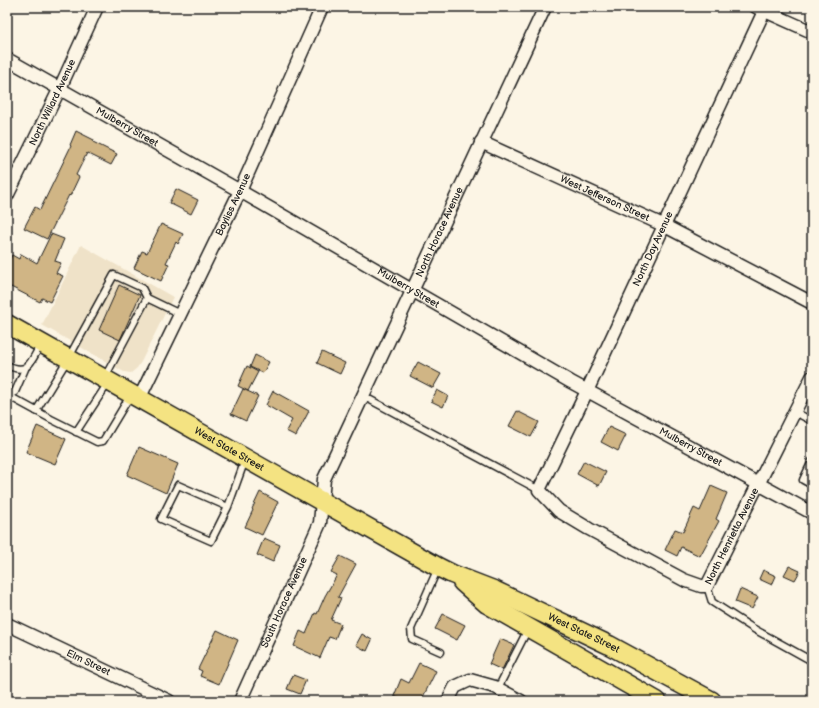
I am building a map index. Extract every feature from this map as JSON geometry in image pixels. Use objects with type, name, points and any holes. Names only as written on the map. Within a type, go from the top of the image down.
[{"type":"main road","name":"West State Street","points":[[7,324],[445,570],[496,591],[609,645],[712,701]]},
{"type":"main road","name":"West State Street","points":[[445,570],[487,604],[657,701]]},
{"type":"street","name":"North Willard Avenue","points":[[7,196],[60,88],[97,7]]},
{"type":"street","name":"Bayliss Avenue","points":[[135,396],[180,314],[240,191],[322,7]]},
{"type":"street","name":"North Horace Avenue","points":[[322,502],[324,479],[545,7]]},
{"type":"street","points":[[762,8],[812,32]]},
{"type":"street","name":"North Day Avenue","points":[[539,490],[587,391],[762,8]]},
{"type":"street","name":"Mulberry Street","points":[[7,59],[587,391],[812,513]]},
{"type":"street","name":"West Jefferson Street","points":[[481,142],[663,226],[812,303]]},
{"type":"street","name":"North Henrietta Avenue","points":[[539,490],[559,511],[589,529],[684,580],[701,586],[707,586],[812,377]]},
{"type":"street","name":"South Horace Avenue","points":[[240,701],[320,523],[322,502]]},
{"type":"street","name":"Elm Street","points":[[7,624],[169,701]]},
{"type":"street","points":[[448,701],[455,687],[470,680],[482,682],[498,688],[521,701]]},
{"type":"lane","points":[[36,411],[68,359],[114,275],[142,288],[147,298],[180,314]]},
{"type":"lane","points":[[76,432],[106,380],[147,298]]},
{"type":"lane","points":[[7,394],[15,392],[25,369],[30,364],[41,343]]},
{"type":"lane","points":[[7,365],[20,370],[25,369]]},
{"type":"lane","points":[[7,394],[96,442],[103,441],[135,396]]},
{"type":"lane","points":[[363,396],[539,490]]},
{"type":"lane","points":[[795,412],[812,421]]},
{"type":"lane","points":[[228,507],[178,485],[161,519],[211,541],[228,507],[246,459]]},
{"type":"lane","points":[[812,461],[803,480],[812,485]]},
{"type":"lane","points":[[441,652],[412,639],[411,629],[445,570]]},
{"type":"lane","points":[[707,586],[712,602],[754,629],[812,661]]},
{"type":"lane","points":[[498,688],[528,627]]},
{"type":"shaded area","points":[[81,245],[173,297],[141,362],[131,373],[124,372],[42,325]]},
{"type":"building","points":[[76,131],[94,140],[93,142],[117,154],[111,165],[87,153],[76,175],[79,177],[47,239],[24,228],[35,207],[40,210],[71,146],[70,145]]},
{"type":"building","points":[[176,189],[198,200],[191,214],[169,203]]},
{"type":"building","points":[[161,224],[183,234],[178,244],[176,242],[166,263],[169,264],[161,281],[134,268],[142,251],[147,253]]},
{"type":"building","points":[[51,234],[64,239],[55,261],[61,263],[56,273],[63,276],[50,302],[42,298],[40,302],[7,285],[7,265],[12,255],[19,259],[21,254],[37,263]]},
{"type":"building","points":[[119,285],[140,295],[120,340],[99,330]]},
{"type":"building","points":[[322,352],[345,363],[340,374],[317,363]]},
{"type":"building","points":[[255,355],[269,362],[263,373],[250,367]]},
{"type":"building","points":[[418,362],[441,374],[433,388],[410,376]]},
{"type":"building","points":[[247,366],[258,372],[248,391],[238,386]]},
{"type":"building","points":[[243,389],[258,396],[246,421],[231,414]]},
{"type":"building","points":[[437,390],[448,396],[443,407],[431,401]]},
{"type":"building","points":[[273,391],[309,411],[296,436],[286,431],[292,420],[266,405]]},
{"type":"building","points":[[517,411],[539,422],[531,437],[509,426]]},
{"type":"building","points":[[37,426],[66,439],[55,464],[26,452]]},
{"type":"building","points":[[609,427],[626,435],[618,451],[601,442]]},
{"type":"building","points":[[139,447],[178,464],[166,493],[127,475]]},
{"type":"building","points":[[584,461],[606,472],[599,486],[577,474]]},
{"type":"building","points":[[711,486],[727,493],[716,519],[719,521],[700,556],[681,547],[677,556],[665,550],[675,529],[683,532],[694,508],[700,511]]},
{"type":"building","points":[[260,492],[278,502],[262,535],[245,527]]},
{"type":"building","points":[[264,538],[280,545],[273,562],[257,555]]},
{"type":"building","points":[[340,556],[356,564],[338,597],[341,598],[331,620],[341,624],[335,639],[329,637],[320,658],[294,646],[300,631],[306,634],[315,613],[317,614],[337,575],[331,572]]},
{"type":"building","points":[[789,566],[800,571],[795,580],[784,575]]},
{"type":"building","points":[[763,570],[776,576],[772,585],[759,579]]},
{"type":"building","points":[[740,589],[758,597],[752,609],[735,602]]},
{"type":"building","points":[[443,614],[465,625],[457,640],[435,629]]},
{"type":"building","points":[[217,630],[238,640],[219,684],[200,676],[202,671],[198,669]]},
{"type":"building","points":[[362,634],[372,640],[367,651],[356,645]]},
{"type":"building","points":[[500,639],[514,645],[502,670],[489,664]]},
{"type":"building","points":[[419,663],[436,671],[421,701],[405,701],[394,696],[401,679],[409,683]]},
{"type":"building","points":[[293,675],[306,680],[300,694],[287,689]]}]
